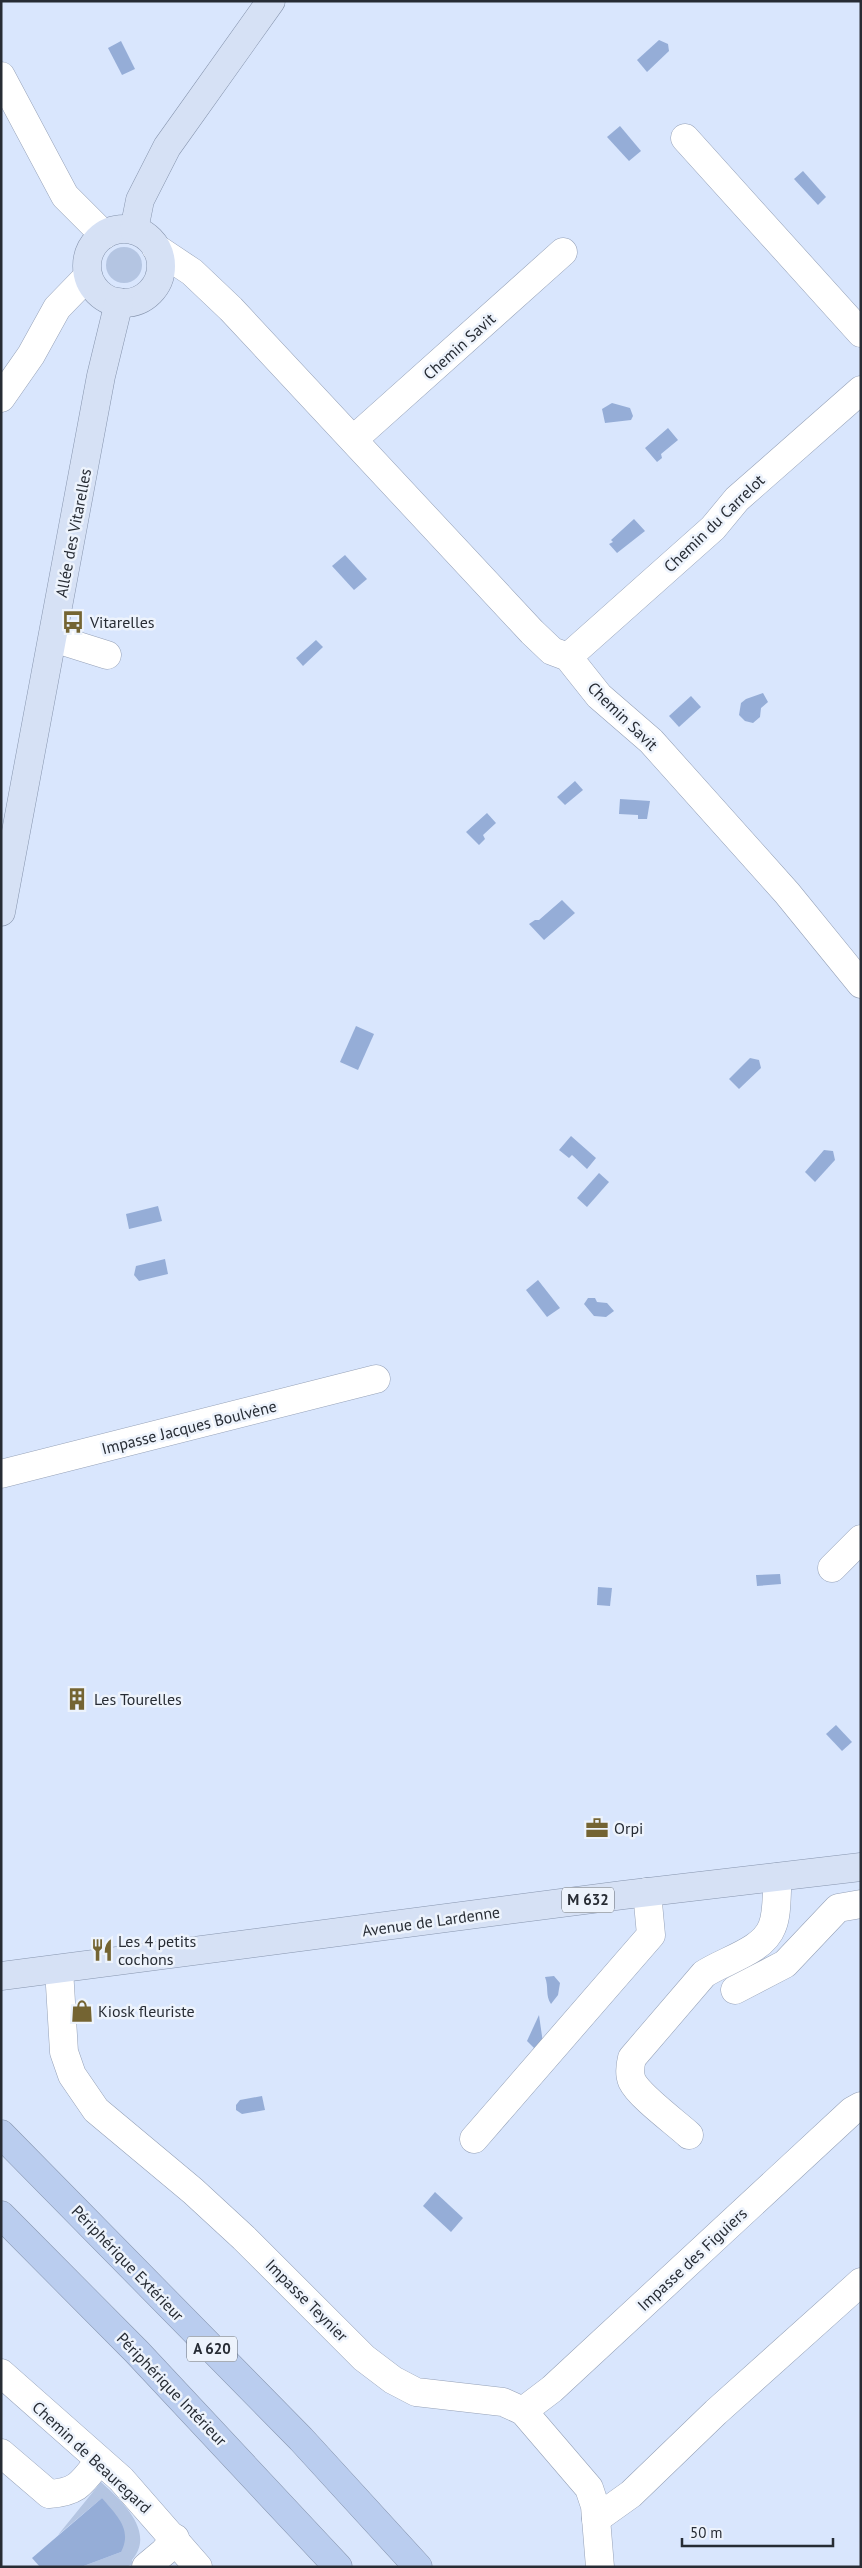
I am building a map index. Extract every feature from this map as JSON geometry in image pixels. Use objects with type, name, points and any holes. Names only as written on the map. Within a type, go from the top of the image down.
[{"type":"highway","name":"Périphérique Extérieur","points":[[1,2134],[300,2439],[418,2567]]},
{"type":"highway","name":"Périphérique Intérieur","points":[[1,2215],[137,2352],[338,2567]]},
{"type":"main road","points":[[134,230],[140,200],[167,147],[271,1]]},
{"type":"main road","points":[[124,229],[134,230],[147,237],[156,248],[162,264],[155,285],[150,292],[136,301],[119,302],[111,300],[97,291],[88,276],[88,258],[91,249],[104,235],[124,229]]},
{"type":"main road","name":"Allée des Vitarelles","points":[[1,912],[101,376],[119,302]]},
{"type":"main road","name":"Avenue de Lardenne","points":[[1,1976],[647,1892],[861,1867]]},
{"type":"street","points":[[1,76],[65,196],[104,235]]},
{"type":"street","points":[[684,138],[861,333]]},
{"type":"street","name":"Chemin Savit","points":[[156,248],[192,272],[209,287],[354,439],[532,632],[552,651],[568,657],[599,696],[651,741],[787,893],[861,984]]},
{"type":"street","name":"Chemin Savit","points":[[354,439],[563,252]]},
{"type":"street","points":[[1,398],[31,356],[57,308],[88,276]]},
{"type":"street","name":"Chemin du Carrelot","points":[[568,657],[713,528],[736,499],[861,390]]},
{"type":"street","points":[[53,638],[107,655]]},
{"type":"street","name":"Impasse Jacques Boulvène","points":[[1,1474],[376,1380]]},
{"type":"street","points":[[832,1568],[861,1539]]},
{"type":"street","points":[[689,2135],[639,2091],[632,2082],[630,2070],[632,2058],[704,1974],[719,1964],[758,1946],[767,1937],[773,1925],[778,1877]]},
{"type":"street","points":[[474,2139],[651,1935],[647,1892]]},
{"type":"street","points":[[735,1990],[785,1964],[838,1908],[861,1904]]},
{"type":"street","name":"Impasse Teynier","points":[[59,1969],[64,2052],[72,2075],[96,2110],[208,2204],[364,2358],[393,2380],[416,2392],[503,2402],[523,2411],[589,2488],[595,2506],[600,2567]]},
{"type":"street","name":"Impasse des Figuiers","points":[[523,2411],[552,2389],[852,2111],[861,2106]]},
{"type":"street","points":[[596,2519],[631,2494],[716,2412],[861,2282]]},
{"type":"street","name":"Chemin de Beauregard","points":[[1,2373],[121,2479],[175,2538],[198,2567]]},
{"type":"street","points":[[1,2454],[49,2494],[68,2493],[82,2482],[99,2461]]},
{"type":"street","points":[[146,2567],[164,2552],[175,2538]]},
{"type":"shaded area","points":[[659,40],[668,44],[669,51],[647,72],[637,60]]},
{"type":"shaded area","points":[[121,41],[135,69],[122,75],[108,48]]},
{"type":"shaded area","points":[[620,126],[641,151],[629,161],[607,137]]},
{"type":"shaded area","points":[[803,171],[826,197],[818,205],[794,179]]},
{"type":"shaded area","points":[[124,247],[137,252],[142,265],[137,278],[124,283],[111,278],[106,265],[111,252]]},
{"type":"shaded area","points":[[612,403],[630,408],[633,416],[631,420],[605,423],[602,409]]},
{"type":"shaded area","points":[[668,428],[678,440],[661,454],[662,458],[657,462],[645,448]]},
{"type":"shaded area","points":[[634,519],[645,531],[617,553],[609,544],[613,542],[611,540]]},
{"type":"shaded area","points":[[345,555],[367,579],[354,590],[332,566]]},
{"type":"shaded area","points":[[316,640],[323,647],[303,666],[296,658]]},
{"type":"shaded area","points":[[763,693],[768,702],[761,708],[760,717],[753,723],[745,721],[739,715],[741,703],[746,699]]},
{"type":"shaded area","points":[[691,696],[701,707],[679,727],[669,716]]},
{"type":"shaded area","points":[[575,781],[583,790],[565,805],[557,797]]},
{"type":"shaded area","points":[[620,799],[650,801],[647,819],[638,819],[638,815],[619,814]]},
{"type":"shaded area","points":[[487,813],[496,823],[483,835],[485,839],[479,845],[466,832]]},
{"type":"shaded area","points":[[562,900],[575,913],[544,940],[529,924],[539,920]]},
{"type":"shaded area","points":[[356,1026],[374,1034],[358,1070],[340,1062]]},
{"type":"shaded area","points":[[750,1058],[759,1060],[761,1068],[739,1089],[729,1079]]},
{"type":"shaded area","points":[[571,1136],[596,1158],[587,1169],[572,1155],[569,1158],[559,1150]]},
{"type":"shaded area","points":[[824,1150],[833,1151],[835,1160],[815,1182],[805,1172]]},
{"type":"shaded area","points":[[599,1173],[609,1182],[587,1207],[577,1198]]},
{"type":"shaded area","points":[[158,1206],[162,1221],[129,1229],[126,1214]]},
{"type":"shaded area","points":[[165,1259],[168,1274],[139,1281],[134,1275],[136,1266]]},
{"type":"shaded area","points":[[538,1280],[560,1308],[547,1317],[526,1290]]},
{"type":"shaded area","points":[[588,1298],[595,1298],[597,1302],[607,1303],[614,1311],[606,1317],[594,1316],[584,1304]]},
{"type":"shaded area","points":[[780,1574],[781,1584],[757,1586],[756,1575]]},
{"type":"shaded area","points":[[598,1587],[612,1588],[610,1606],[597,1605]]},
{"type":"shaded area","points":[[836,1725],[852,1742],[842,1751],[826,1734]]},
{"type":"shaded area","points":[[554,1976],[560,1983],[558,1995],[551,2004],[545,1977]]},
{"type":"shaded area","points":[[539,2015],[543,2043],[536,2050],[527,2041]]},
{"type":"shaded area","points":[[262,2096],[265,2110],[242,2114],[236,2110],[236,2105],[240,2100]]},
{"type":"shaded area","points":[[435,2192],[463,2218],[451,2232],[423,2206]]},
{"type":"shaded area","points":[[101,2482],[118,2498],[138,2528],[140,2539],[138,2549],[132,2560],[133,2564],[126,2567],[81,2567],[121,2552],[102,2498],[58,2535]]},
{"type":"shaded area","points":[[102,2498],[117,2516],[124,2529],[124,2544],[121,2552],[81,2567],[40,2567],[32,2558]]},
{"type":"place","name":"Vitarelles","points":[[73,622]]},
{"type":"place","name":"Les Tourelles","points":[[77,1699]]},
{"type":"place","name":"Orpi","points":[[597,1828]]},
{"type":"place","name":"Les 4 petits cochons","points":[[102,1950]]},
{"type":"place","name":"Kiosk fleuriste","points":[[82,2011]]}]
